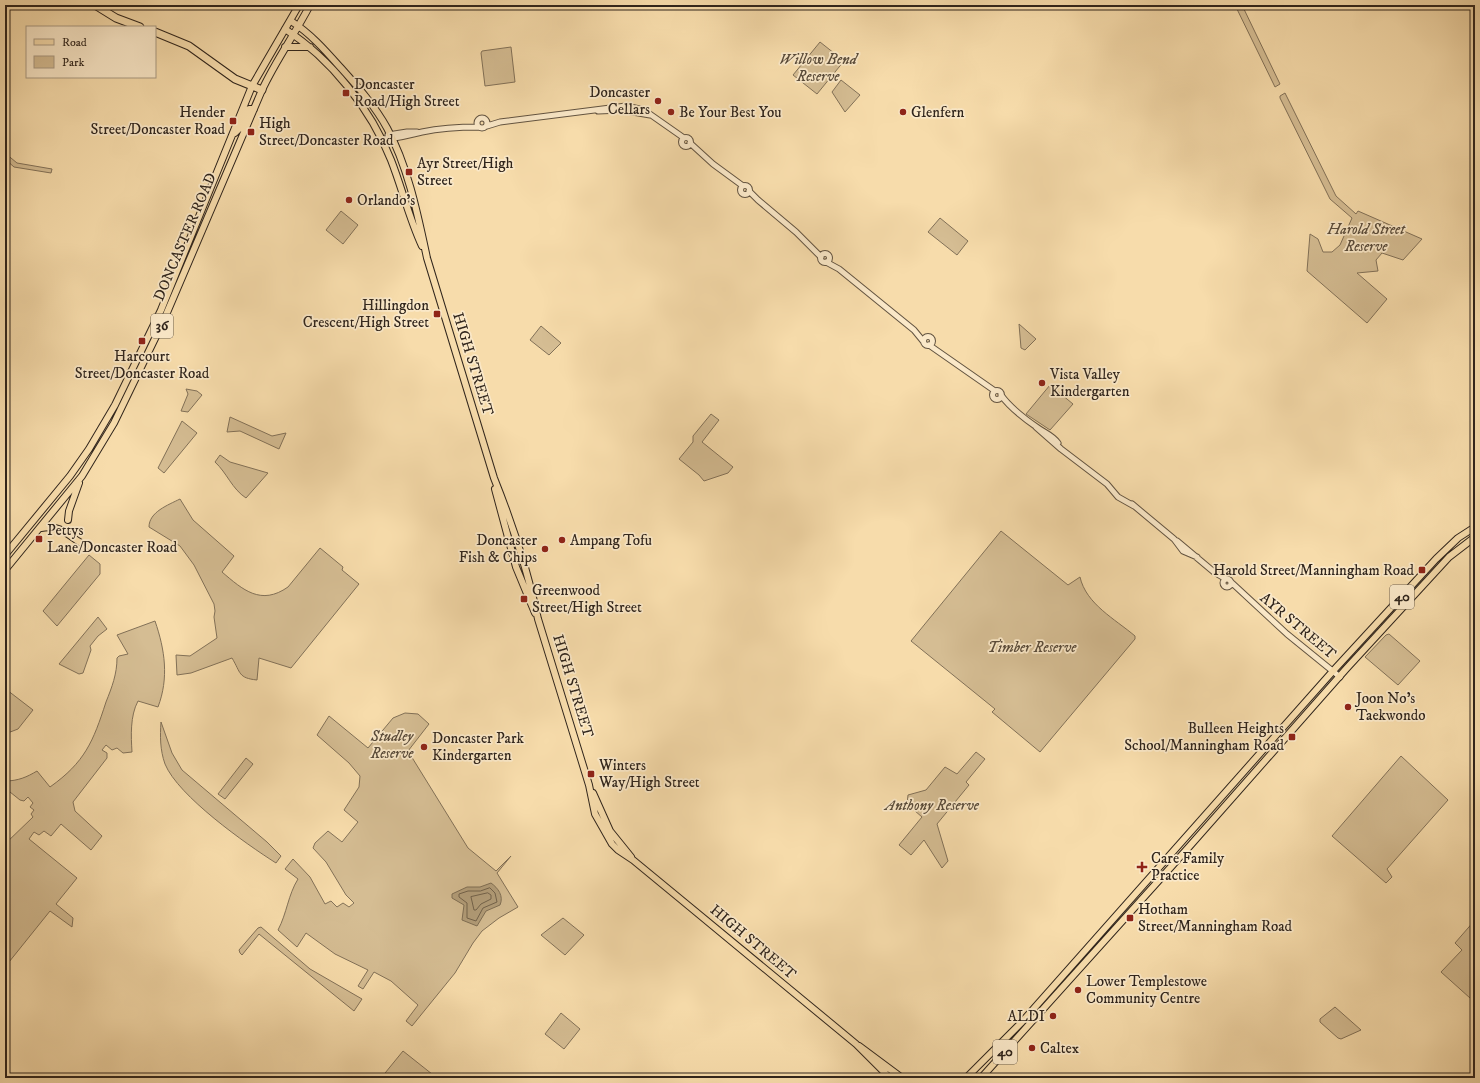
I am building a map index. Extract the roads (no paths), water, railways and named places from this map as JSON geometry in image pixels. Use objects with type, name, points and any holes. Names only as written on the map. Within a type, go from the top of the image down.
[{"type":"highway","points":[[94,5],[116,18],[137,26]]},
{"type":"highway","points":[[156,32],[189,46],[230,76],[262,90]]},
{"type":"main road","name":"DONCASTER ROAD","points":[[5,556],[70,476],[89,449],[115,405],[161,310],[252,86],[299,5]]},
{"type":"main road","name":"DONCASTER ROAD","points":[[5,570],[82,476],[114,423],[163,322],[274,64],[294,35],[310,5]]},
{"type":"main road","points":[[306,14],[306,26],[310,35]]},
{"type":"main road","name":"HIGH STREET","points":[[291,21],[310,35],[368,100],[391,137],[412,195],[427,258],[494,478],[499,508],[516,566],[531,606],[538,619],[589,785],[594,810],[603,830],[618,850],[633,860],[856,1044],[890,1078]]},
{"type":"main road","name":"HIGH STREET","points":[[285,29],[310,47],[364,108],[382,139],[398,179],[416,233],[427,258]]},
{"type":"main road","points":[[286,47],[310,47]]},
{"type":"main road","points":[[233,135],[242,126],[249,109],[254,109]]},
{"type":"main road","points":[[68,520],[69,511],[82,476]]},
{"type":"main road","points":[[45,506],[55,509]]},
{"type":"main road","points":[[45,506],[51,515]]},
{"type":"main road","points":[[40,528],[49,526],[66,532],[85,545],[89,546]]},
{"type":"main road","name":"40","points":[[966,1078],[1021,1023],[1333,671],[1444,551],[1458,538],[1475,527]]},
{"type":"main road","name":"40","points":[[981,1078],[1442,565],[1463,545],[1475,537]]},
{"type":"main road","name":"HIGH STREET","points":[[856,1044],[865,1049],[902,1078]]},
{"type":"street","points":[[478,125],[482,118],[487,123],[500,122],[615,106],[626,106],[644,110],[683,140],[689,139],[688,145],[700,153],[742,188],[742,194],[747,193],[758,200],[823,256],[822,261],[828,260],[914,330],[925,345],[929,345],[943,355]]},
{"type":"street","points":[[382,139],[478,125],[483,129],[487,123]]},
{"type":"street","points":[[742,188],[748,187],[747,193]]},
{"type":"street","points":[[914,330],[930,338],[943,355]]},
{"type":"street","points":[[923,341],[930,338]]},
{"type":"street","points":[[929,345],[930,338]]},
{"type":"street","name":"AYR STREET","points":[[943,355],[985,385],[994,393],[994,398],[1000,397],[1062,450],[1080,462],[1107,484],[1118,497],[1134,506],[1181,543],[1225,581],[1225,586],[1230,585],[1340,677]]},
{"type":"water","points":[[491,883],[500,892],[500,905],[486,911],[477,926],[462,920],[464,905],[452,898],[452,894],[467,887],[480,887]]},
{"type":"place","name":"Doncaster Road/High Street","points":[[346,93]]},
{"type":"place","name":"Doncaster Cellars","points":[[658,101]]},
{"type":"place","name":"Be Your Best You","points":[[671,112]]},
{"type":"place","name":"Glenfern","points":[[903,112]]},
{"type":"place","name":"Hender Street/Doncaster Road","points":[[233,121]]},
{"type":"place","name":"High Street/Doncaster Road","points":[[251,132]]},
{"type":"place","name":"Ayr Street/High Street","points":[[409,172]]},
{"type":"place","name":"Orlando's","points":[[349,200]]},
{"type":"place","name":"Hillingdon Crescent/High Street","points":[[437,314]]},
{"type":"place","name":"Harcourt Street/Doncaster Road","points":[[142,341]]},
{"type":"place","name":"Vista Valley Kindergarten","points":[[1042,383]]},
{"type":"place","name":"Pettys Lane/Doncaster Road","points":[[39,539]]},
{"type":"place","name":"Ampang Tofu","points":[[562,540]]},
{"type":"place","name":"Doncaster Fish & Chips","points":[[545,549]]},
{"type":"place","name":"Harold Street/Manningham Road","points":[[1422,570]]},
{"type":"place","name":"Greenwood Street/High Street","points":[[524,599]]},
{"type":"place","name":"Joon No's Taekwondo","points":[[1348,707]]},
{"type":"place","name":"Bulleen Heights School/Manningham Road","points":[[1292,737]]},
{"type":"place","name":"Doncaster Park Kindergarten","points":[[424,747]]},
{"type":"place","name":"Winters Way/High Street","points":[[591,774]]},
{"type":"place","name":"Care Family Practice","points":[[1142,867]]},
{"type":"place","name":"Hotham Street/Manningham Road","points":[[1130,918]]},
{"type":"place","name":"Lower Templestowe Community Centre","points":[[1078,990]]},
{"type":"place","name":"ALDI","points":[[1053,1016]]},
{"type":"place","name":"Caltex","points":[[1032,1048]]},
{"type":"park label","name":"Willow Bend Reserve","points":[[818,68]]},
{"type":"park label","name":"Harold Street Reserve","points":[[1366,238]]},
{"type":"park label","name":"Timber Reserve","points":[[1032,647]]},
{"type":"park label","name":"Studley Reserve","points":[[392,744]]},
{"type":"park label","name":"Anthony Reserve","points":[[932,805]]}]
